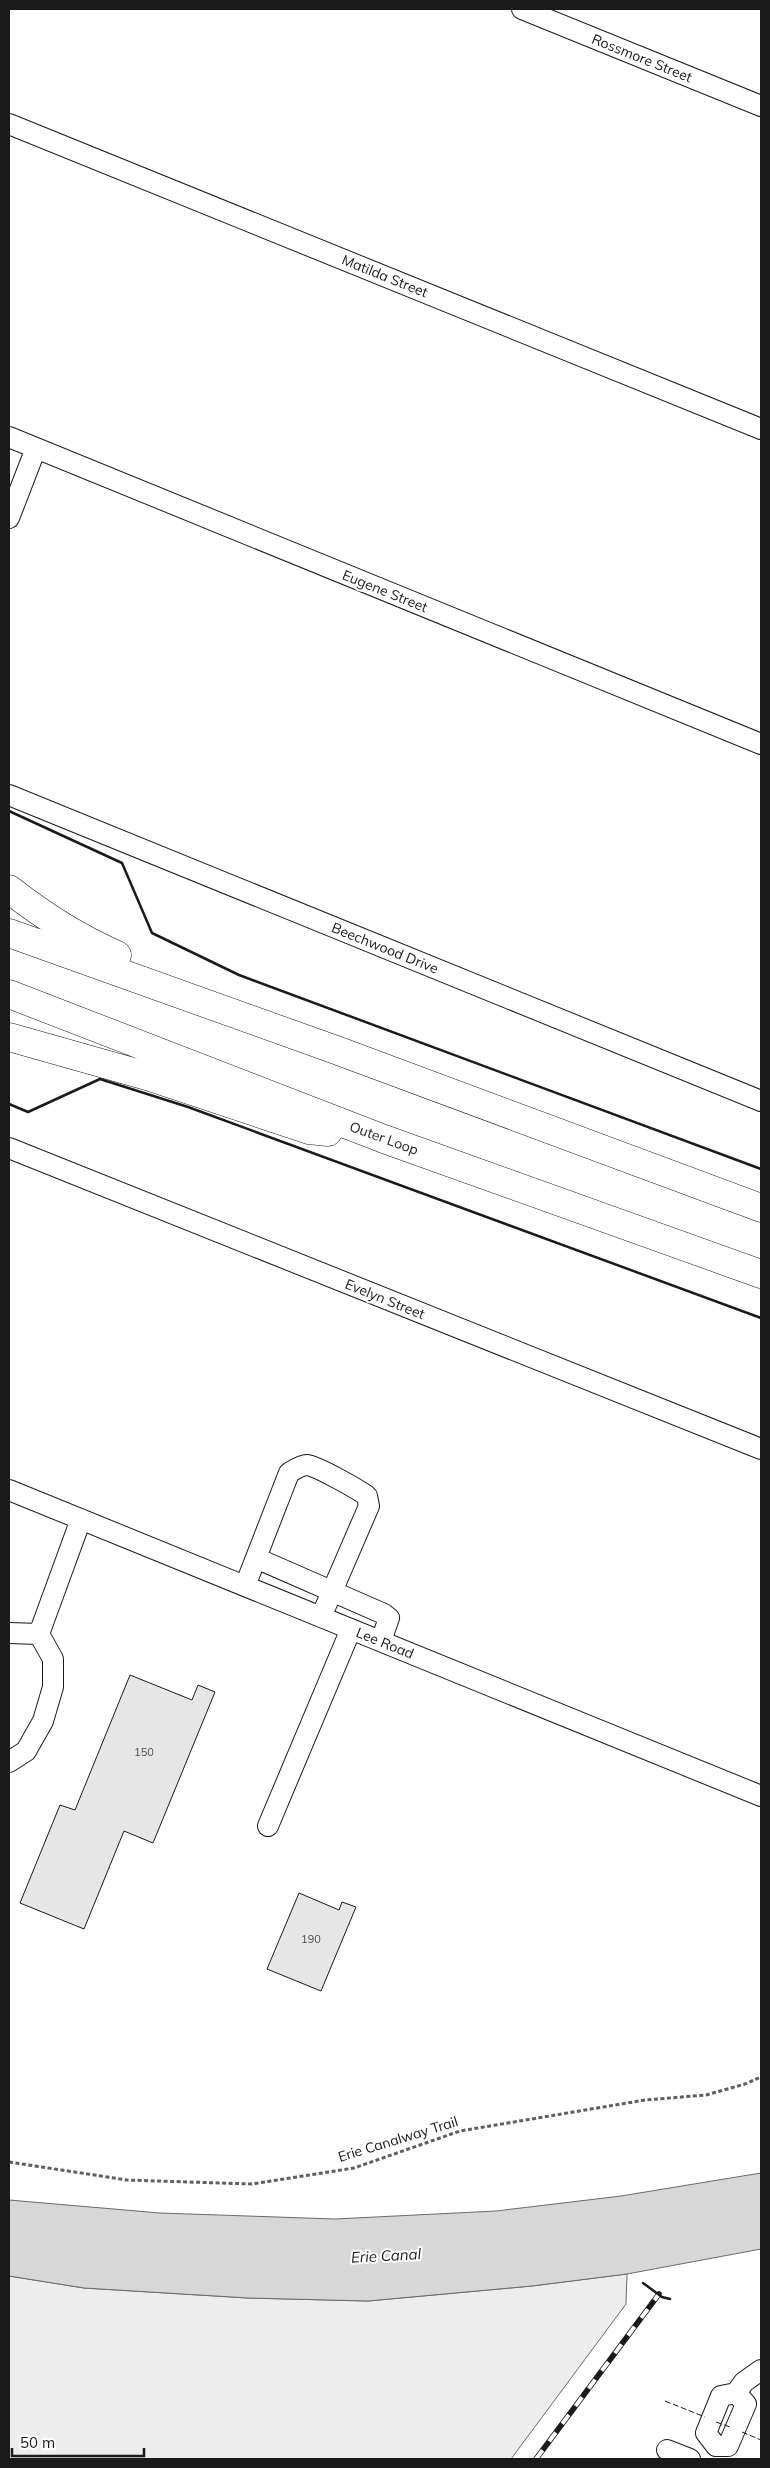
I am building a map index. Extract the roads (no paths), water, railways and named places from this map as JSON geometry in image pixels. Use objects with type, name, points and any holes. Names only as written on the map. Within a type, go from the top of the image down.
[{"type":"highway","points":[[9,889],[28,904],[86,941],[336,1050]]},
{"type":"highway","points":[[9,933],[336,1050],[761,1208]]},
{"type":"highway","name":"Outer Loop","points":[[9,994],[384,1139],[761,1274]]},
{"type":"highway","points":[[9,1037],[147,1076],[309,1130],[384,1139]]},
{"type":"street","name":"Rossmore Street","points":[[522,9],[761,106]]},
{"type":"street","name":"Matilda Street","points":[[9,124],[761,429]]},
{"type":"street","name":"Eugene Street","points":[[9,437],[761,744]]},
{"type":"street","points":[[9,518],[36,448]]},
{"type":"street","name":"Beechwood Drive","points":[[9,795],[761,1102]]},
{"type":"street","name":"Evelyn Street","points":[[9,1148],[761,1449]]},
{"type":"street","points":[[245,1586],[289,1473],[297,1468],[308,1465],[359,1490],[367,1496],[369,1506],[321,1617]]},
{"type":"street","name":"Lee Road","points":[[9,1490],[760,1793]]},
{"type":"street","points":[[9,1762],[26,1751],[43,1721],[53,1687],[53,1659],[39,1634],[81,1520]]},
{"type":"street","points":[[256,1558],[332,1590],[388,1618],[381,1641]]},
{"type":"street","points":[[268,1826],[351,1629]]},
{"type":"street","points":[[9,1633],[14,1631],[39,1634]]},
{"type":"street","points":[[713,2453],[706,2433],[721,2396],[747,2388],[761,2370]]},
{"type":"street","points":[[667,2450],[690,2459]]},
{"type":"water","name":"Erie Canal","points":[[761,2173],[761,2249],[627,2274],[532,2286],[368,2301],[248,2298],[84,2288],[9,2276],[9,2200],[160,2213],[335,2219],[496,2211],[621,2196]]},
{"type":"railway","points":[[536,2459],[659,2294]]}]
